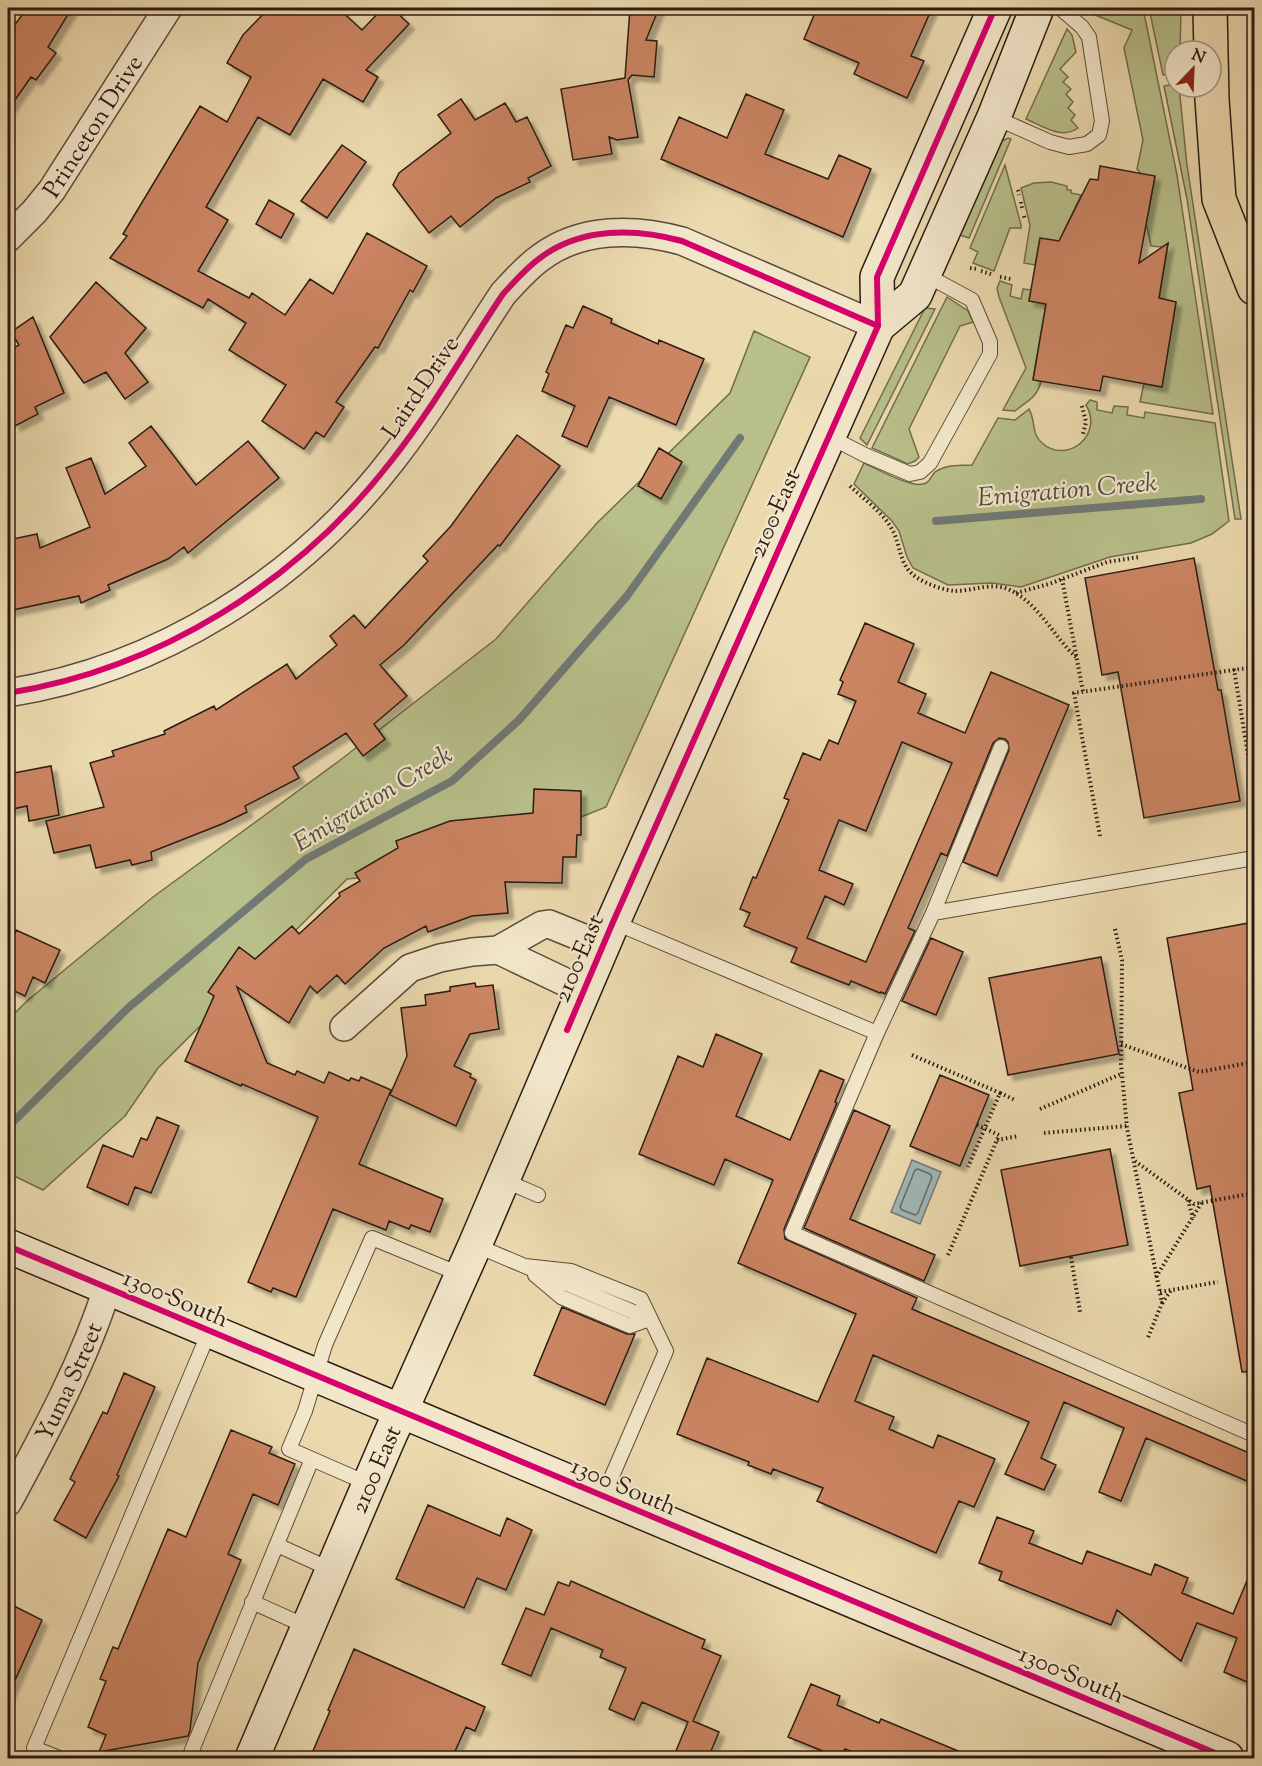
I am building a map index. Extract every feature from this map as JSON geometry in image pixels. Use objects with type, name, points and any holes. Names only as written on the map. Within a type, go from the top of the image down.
[{"type":"main road","points":[[1210,8],[1212,99],[1219,200],[1254,288]]},
{"type":"street","name":"Princeton Drive","points":[[8,238],[52,190],[168,8]]},
{"type":"street","name":"2100 East","points":[[878,326],[877,277],[995,8]]},
{"type":"street","name":"2100 East","points":[[252,1758],[608,934],[828,436],[878,326],[915,295],[993,117],[1037,8]]},
{"type":"street","name":"Laird Drive","points":[[8,693],[64,682],[134,658],[211,620],[274,578],[337,523],[392,461],[503,294],[541,257],[563,245],[610,232],[659,235],[682,241],[878,326]]},
{"type":"street","points":[[344,1027],[410,968],[440,958],[498,950],[535,928],[549,924],[608,934]]},
{"type":"street","points":[[498,950],[584,991]]},
{"type":"street","name":"1300 South","points":[[8,1246],[315,1377],[1227,1758]]},
{"type":"street","name":"Yuma Street","points":[[8,1502],[49,1427],[96,1323],[107,1289]]},
{"type":"lane","points":[[993,117],[1050,142],[1069,147],[1087,144],[1099,135],[1102,121],[1089,37],[1082,27],[1060,8]]},
{"type":"lane","points":[[828,436],[910,474],[920,472],[930,463],[990,354],[990,342],[972,300],[924,274]]},
{"type":"lane","points":[[1001,747],[933,912],[792,1233],[1254,1435]]},
{"type":"lane","points":[[933,912],[1254,858]]},
{"type":"lane","points":[[608,934],[878,1033]]},
{"type":"lane","points":[[503,1180],[538,1195]]},
{"type":"lane","points":[[369,1484],[289,1449],[305,1411],[325,1345],[372,1238],[462,1275]]},
{"type":"lane","points":[[475,1245],[525,1266],[571,1271],[641,1299],[666,1351],[603,1497]]},
{"type":"lane","points":[[525,1266],[561,1297],[630,1326],[650,1319]]},
{"type":"lane","points":[[59,1758],[34,1748],[209,1332]]},
{"type":"lane","points":[[200,1758],[190,1755],[312,1459]]},
{"type":"lane","points":[[277,1545],[334,1570]]},
{"type":"lane","points":[[252,1602],[309,1628]]},
{"type":"path","points":[[970,267],[991,274]]},
{"type":"path","points":[[1000,277],[1011,279]]},
{"type":"path","points":[[1082,406],[1086,422],[1083,434]]},
{"type":"path","points":[[850,486],[886,522],[893,532],[901,559],[917,578],[955,591],[994,586],[1016,593],[1040,615],[1064,646],[1077,658]]},
{"type":"path","points":[[1016,593],[1107,562],[1139,557]]},
{"type":"path","points":[[1062,579],[1083,692]]},
{"type":"path","points":[[1100,836],[1074,693],[1254,667]]},
{"type":"path","points":[[1234,669],[1254,792]]},
{"type":"path","points":[[1114,930],[1122,960],[1121,1074],[1127,1126],[1162,1304]]},
{"type":"path","points":[[1121,1044],[1199,1072],[1254,1062]]},
{"type":"path","points":[[912,1055],[1015,1100]]},
{"type":"path","points":[[1040,1109],[1121,1074]]},
{"type":"path","points":[[968,1167],[1000,1093]]},
{"type":"path","points":[[948,1255],[999,1135],[977,1125]]},
{"type":"path","points":[[1044,1134],[1127,1126]]},
{"type":"path","points":[[996,1141],[1019,1136]]},
{"type":"path","points":[[1133,1161],[1194,1204],[1254,1193]]},
{"type":"path","points":[[1188,1200],[1193,1218]]},
{"type":"path","points":[[1156,1277],[1202,1202]]},
{"type":"path","points":[[1071,1257],[1080,1312]]},
{"type":"path","points":[[1160,1292],[1218,1282]]},
{"type":"path","points":[[1147,1340],[1162,1304],[1172,1289]]},
{"type":"green space","points":[[1078,8],[1143,8],[1177,175],[1213,414],[1140,402],[1144,383],[1162,386],[1176,302],[1159,298],[1168,244],[1162,247],[1151,246],[1146,223],[1155,177],[1142,175],[1137,169],[1143,140],[1124,48],[1132,30]]},
{"type":"green space","points":[[1149,8],[1181,8],[1180,39],[1163,39],[1163,75]]},
{"type":"green space","points":[[1067,29],[1072,35],[1076,52],[1060,69],[1068,77],[1063,82],[1071,89],[1066,94],[1073,102],[1068,108],[1075,115],[1071,120],[1078,128],[1065,133],[1052,131],[1026,119]]},
{"type":"green space","points":[[1167,99],[1180,99],[1187,165],[1241,519],[1235,519],[1187,199]]},
{"type":"green space","points":[[1011,139],[969,238],[960,235],[1002,141]]},
{"type":"green space","points":[[1005,165],[1021,228],[1010,228],[994,271],[973,263],[978,252],[970,248]]},
{"type":"green space","points":[[1051,182],[1067,186],[1067,190],[1071,190],[1071,193],[1081,195],[1059,241],[1040,238],[1035,265],[1024,263],[1030,225],[1021,188],[1034,183]]},
{"type":"green space","points":[[1000,281],[1012,285],[1010,296],[1021,299],[1023,289],[1031,290],[1029,301],[1046,304],[1033,379],[1041,381],[1040,386],[1031,398],[1015,411],[1003,410],[1026,368],[999,297],[997,288]]},
{"type":"green space","points":[[947,297],[968,311],[973,322],[960,326],[909,429],[919,457],[908,464],[872,448]]},
{"type":"green space","points":[[925,308],[935,309],[867,445],[860,438]]},
{"type":"green space","points":[[754,331],[810,357],[606,807],[455,868],[347,879],[158,1068],[125,1116],[43,1190],[8,1173],[8,1020],[28,1000],[153,897],[339,761],[496,639],[597,523],[730,393]]},
{"type":"green space","points":[[1090,400],[1097,402],[1097,410],[1112,413],[1114,406],[1128,407],[1127,415],[1144,418],[1145,412],[1215,423],[1229,521],[1212,534],[1191,543],[1110,557],[1021,587],[992,583],[948,585],[913,568],[899,531],[892,521],[854,484],[864,463],[913,484],[927,482],[935,472],[944,468],[972,465],[998,418],[1015,420],[1029,409],[1036,436],[1042,443],[1052,449],[1062,451],[1072,449],[1087,436],[1090,416],[1086,405]]},
{"type":"water","points":[[912,1160],[941,1172],[920,1224],[891,1212]]},
{"type":"building","points":[[27,8],[72,8],[48,47],[56,53],[36,80],[31,77],[8,110],[8,34]]},
{"type":"building","points":[[269,8],[338,8],[362,30],[383,8],[392,8],[409,24],[366,70],[378,77],[363,102],[323,79],[290,135],[258,117],[206,207],[228,220],[198,271],[249,298],[252,293],[285,315],[310,279],[333,294],[367,233],[427,266],[413,292],[410,290],[378,348],[375,347],[336,402],[344,407],[324,437],[316,432],[304,449],[262,421],[286,385],[229,350],[246,323],[208,299],[203,308],[110,258],[127,236],[123,234],[200,106],[227,122],[251,77],[227,63],[243,35]]},
{"type":"building","points":[[630,8],[659,8],[646,40],[657,41],[654,77],[632,75],[628,80],[638,137],[617,140],[609,137],[612,154],[573,160],[561,89],[625,78]]},
{"type":"building","points":[[817,8],[932,8],[911,56],[924,61],[907,98],[854,74],[859,63],[804,39]]},
{"type":"building","points":[[746,94],[784,110],[765,154],[828,179],[839,155],[871,169],[843,237],[661,159],[679,117],[727,138]]},
{"type":"building","points":[[461,99],[475,120],[505,103],[516,122],[527,117],[551,166],[528,178],[530,182],[496,198],[460,227],[451,216],[429,233],[393,185],[399,173],[451,133],[438,115]]},
{"type":"building","points":[[342,145],[366,162],[327,218],[301,201]]},
{"type":"building","points":[[1100,166],[1155,176],[1139,263],[1168,243],[1159,298],[1176,302],[1162,387],[1103,376],[1100,391],[1033,380],[1046,304],[1029,301],[1040,238],[1059,241],[1090,179],[1098,180]]},
{"type":"building","points":[[269,200],[294,214],[281,238],[256,224]]},
{"type":"building","points":[[96,282],[146,328],[125,353],[148,382],[125,399],[106,372],[84,383],[50,337]]},
{"type":"building","points":[[583,306],[612,319],[611,323],[658,344],[659,340],[704,359],[676,425],[609,397],[587,447],[562,436],[575,406],[542,391],[549,374],[546,372],[566,325],[573,328]]},
{"type":"building","points":[[33,317],[64,393],[35,407],[38,414],[15,426],[8,410],[8,351],[19,345],[11,332]]},
{"type":"building","points":[[151,426],[196,485],[248,441],[279,478],[188,553],[184,547],[168,559],[108,585],[110,590],[81,603],[79,596],[8,611],[8,572],[14,570],[8,540],[37,534],[40,548],[90,527],[66,468],[91,458],[105,494],[146,466],[129,443]]},
{"type":"building","points":[[517,435],[560,466],[500,546],[498,545],[404,645],[380,665],[407,696],[374,724],[385,739],[363,756],[346,733],[293,767],[299,778],[245,806],[247,812],[151,852],[152,860],[132,865],[130,860],[96,868],[90,845],[54,853],[46,821],[104,807],[90,763],[114,756],[112,751],[165,734],[164,731],[214,706],[216,710],[287,664],[296,679],[337,645],[330,636],[354,615],[365,628],[428,561],[423,556],[451,526]]},
{"type":"building","points":[[659,448],[682,462],[661,499],[638,486]]},
{"type":"building","points":[[1194,558],[1218,690],[1221,690],[1240,801],[1144,818],[1118,672],[1102,675],[1085,578]]},
{"type":"building","points":[[865,623],[914,644],[898,682],[926,694],[918,713],[965,733],[991,672],[1069,705],[997,876],[963,862],[1009,750],[1005,739],[999,738],[993,743],[947,856],[941,853],[908,928],[915,931],[885,994],[851,981],[849,985],[791,962],[797,948],[744,926],[750,913],[740,909],[753,877],[756,878],[789,800],[784,798],[803,753],[820,760],[829,740],[838,744],[856,701],[838,694],[843,682],[840,680]],"holes":[[[902,742],[952,763],[866,962],[807,938],[825,896],[844,905],[853,884],[819,870],[839,820],[866,831]]]},
{"type":"building","points":[[51,766],[59,815],[29,821],[27,806],[8,810],[8,774]]},
{"type":"building","points":[[534,789],[581,791],[581,835],[577,835],[576,857],[563,857],[562,883],[505,882],[508,913],[472,916],[428,932],[426,926],[384,948],[345,984],[337,975],[317,993],[310,986],[289,1023],[237,987],[267,1063],[295,1075],[297,1071],[324,1083],[329,1072],[349,1081],[351,1078],[359,1081],[361,1077],[391,1090],[359,1164],[443,1199],[430,1232],[411,1225],[409,1229],[389,1221],[386,1230],[333,1209],[296,1297],[273,1288],[271,1292],[248,1282],[318,1117],[185,1061],[214,996],[208,992],[239,947],[255,959],[292,926],[299,934],[340,896],[339,893],[360,881],[355,873],[398,848],[396,841],[450,821],[533,813]]},
{"type":"building","points":[[1254,922],[1254,1371],[1242,1372],[1210,1186],[1197,1189],[1179,1093],[1193,1090],[1167,938]]},
{"type":"building","points":[[16,930],[60,950],[45,983],[33,977],[25,996],[8,988],[8,936],[13,939]]},
{"type":"building","points":[[931,938],[963,952],[936,1015],[902,1001]]},
{"type":"building","points":[[1101,957],[1119,1054],[1008,1075],[989,978]]},
{"type":"building","points":[[475,983],[476,987],[493,985],[499,1029],[470,1034],[454,1066],[471,1074],[470,1077],[476,1080],[456,1126],[390,1095],[407,1056],[401,1008],[426,1005],[425,995],[450,991],[450,987]]},
{"type":"building","points":[[716,1034],[762,1054],[736,1116],[790,1140],[820,1070],[844,1080],[835,1102],[837,1103],[784,1229],[785,1239],[917,1298],[912,1309],[1254,1455],[1254,1484],[1146,1438],[1121,1501],[1099,1492],[1124,1428],[1064,1402],[1041,1458],[1056,1465],[1044,1490],[1005,1474],[1029,1422],[873,1355],[855,1401],[894,1417],[889,1429],[933,1448],[938,1435],[995,1459],[974,1507],[959,1501],[936,1553],[817,1501],[823,1488],[773,1469],[771,1474],[748,1465],[749,1462],[677,1434],[707,1358],[818,1402],[856,1314],[738,1263],[773,1180],[725,1159],[714,1185],[639,1154],[678,1056],[703,1067]]},
{"type":"building","points":[[940,1075],[989,1095],[960,1166],[910,1146]]},
{"type":"building","points":[[854,1110],[890,1126],[850,1219],[935,1255],[924,1281],[804,1228]]},
{"type":"building","points":[[157,1117],[179,1126],[151,1193],[135,1187],[128,1205],[87,1187],[103,1145],[133,1157],[141,1138],[147,1140]]},
{"type":"building","points":[[1110,1149],[1128,1245],[1020,1266],[1001,1170]]},
{"type":"building","points":[[562,1307],[627,1334],[635,1334],[605,1405],[534,1375]]},
{"type":"building","points":[[124,1373],[155,1387],[117,1475],[119,1476],[86,1538],[54,1520],[75,1482],[70,1479],[103,1412],[107,1414]]},
{"type":"building","points":[[231,1430],[272,1447],[269,1453],[295,1464],[278,1505],[253,1494],[228,1554],[241,1560],[198,1663],[188,1736],[99,1752],[106,1735],[88,1727],[106,1681],[100,1679],[113,1647],[118,1649],[168,1529],[186,1537]]},
{"type":"building","points":[[428,1505],[500,1536],[507,1518],[532,1530],[506,1590],[477,1578],[464,1608],[396,1579]]},
{"type":"building","points":[[997,1517],[1034,1531],[1029,1543],[1082,1564],[1087,1551],[1151,1575],[1155,1564],[1188,1578],[1182,1593],[1233,1614],[1254,1564],[1254,1685],[1224,1672],[1237,1638],[1197,1623],[1181,1661],[1117,1610],[1111,1625],[999,1580],[1002,1572],[979,1563]]},
{"type":"building","points":[[571,1581],[705,1640],[702,1648],[721,1656],[693,1721],[719,1732],[708,1758],[673,1758],[688,1722],[642,1702],[634,1720],[609,1709],[626,1668],[600,1657],[603,1650],[551,1628],[531,1676],[502,1664],[526,1608],[544,1615],[558,1582],[569,1586]]},
{"type":"building","points":[[8,1603],[42,1620],[8,1696]]},
{"type":"building","points":[[354,1649],[485,1707],[475,1731],[466,1727],[452,1758],[310,1758]]},
{"type":"building","points":[[811,1684],[840,1696],[837,1705],[879,1723],[881,1719],[975,1758],[868,1758],[845,1749],[840,1758],[788,1737]]},
{"type":"waterway","name":"Emigration Creek","points":[[8,1127],[128,1008],[306,859],[452,781],[519,720],[627,596],[740,438]]},
{"type":"waterway","name":"Emigration Creek","points":[[936,521],[1201,499]]},
{"type":"cycle path","points":[[567,1030],[878,326],[877,277],[995,8]]},
{"type":"cycle path","points":[[8,693],[64,681],[118,664],[171,641],[221,613],[269,581],[314,544],[355,504],[392,460],[435,399],[503,294],[535,262],[573,240],[627,232],[682,241],[878,326]]},
{"type":"cycle path","points":[[8,1246],[1227,1758]]}]
